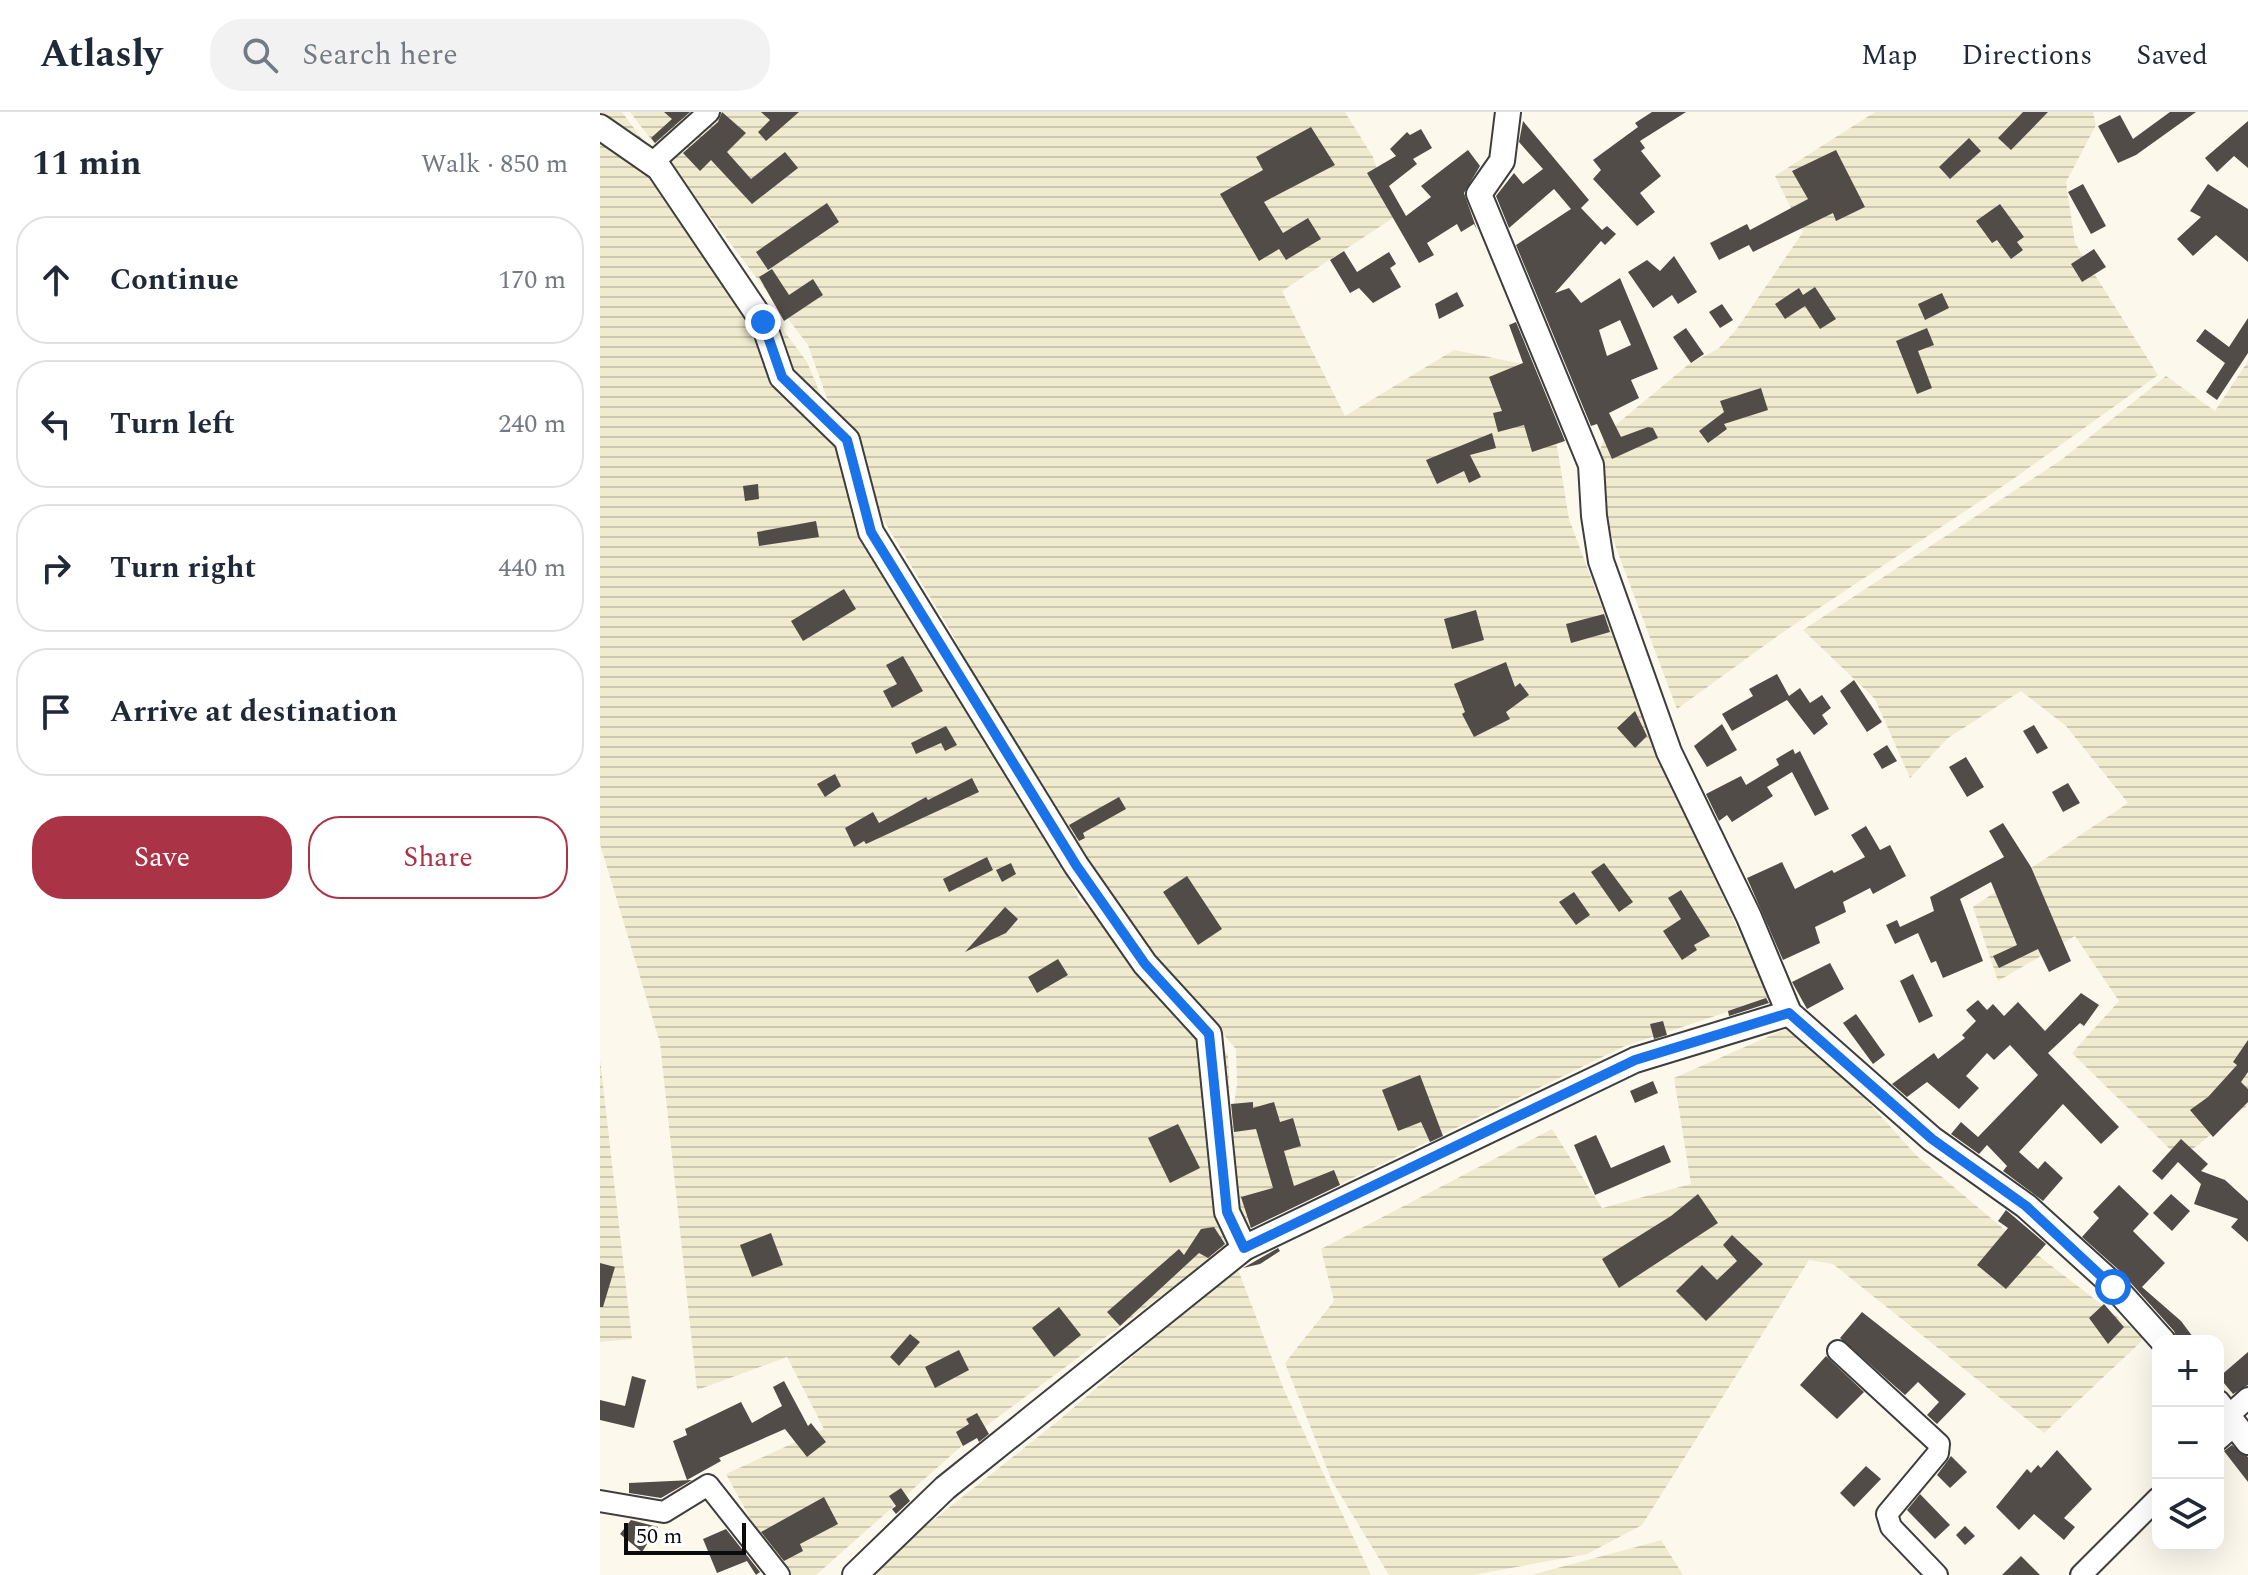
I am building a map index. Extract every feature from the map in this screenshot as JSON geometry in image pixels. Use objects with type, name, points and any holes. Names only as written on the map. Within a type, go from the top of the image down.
[{"type":"street","points":[[651,164],[709,112]]},
{"type":"street","points":[[1508,112],[1502,161],[1479,194],[1591,465],[1601,561],[1669,752],[1749,917],[1789,1013],[1932,1139],[2026,1206],[2110,1282],[2158,1335]]},
{"type":"street","points":[[600,127],[659,168],[763,322],[782,377],[847,440],[871,532],[1076,865],[1145,964],[1209,1034],[1227,1212],[1244,1248]]},
{"type":"street","points":[[855,1575],[945,1488],[1244,1248],[1635,1060],[1789,1013]]},
{"type":"street","points":[[1838,1351],[1939,1444],[1938,1453],[1887,1514],[1891,1527],[1937,1575]]},
{"type":"street","points":[[2229,1425],[2248,1398]]},
{"type":"street","points":[[600,1501],[664,1512],[708,1485],[779,1575]]},
{"type":"street","points":[[2081,1575],[2152,1504]]},
{"type":"shaded area","points":[[600,112],[622,112],[807,362],[859,488],[808,345],[630,112],[1345,112],[1373,157],[1393,218],[1282,291],[1345,416],[1454,350],[1518,363],[1554,428],[1569,519],[1614,639],[1677,795],[1769,998],[1625,1046],[1241,1232],[1235,1241],[974,1435],[816,1575],[781,1575],[726,1474],[824,1429],[787,1357],[697,1390],[660,1043],[600,844]],"holes":[[[869,511],[881,516],[950,630],[1084,887],[1166,968],[1236,1049],[1237,1084],[1231,1123],[1228,1055],[1142,952],[1080,901],[951,648]]]},
{"type":"shaded area","points":[[1875,112],[2093,112],[2096,125],[2066,182],[2075,243],[2158,375],[2009,482],[1783,632],[1677,709],[1590,479],[1606,433],[1689,364],[1718,349],[1736,330],[1803,232],[1775,176]]},
{"type":"shaded area","points":[[2248,361],[2248,1105],[2180,1159],[2072,1053],[2119,1001],[2075,936],[1998,981],[1973,907],[2128,803],[2066,726],[2021,691],[1948,738],[1910,778],[1875,699],[1803,630],[2061,460],[2166,376],[2215,411]]},
{"type":"shaded area","points":[[1797,1024],[1917,1156],[2005,1230],[2145,1338],[2044,1433],[1833,1264],[1809,1260],[1642,1525],[1587,1554],[1473,1575],[1389,1575],[1332,1481],[1285,1363],[1334,1301],[1321,1249],[1552,1129],[1602,1208],[1691,1184],[1674,1078]]},
{"type":"shaded area","points":[[600,1059],[632,1339],[600,1342]]},
{"type":"shaded area","points":[[1237,1267],[1284,1390],[1371,1575],[864,1575],[1058,1421]]},
{"type":"shaded area","points":[[1661,1540],[1683,1575],[1531,1575],[1651,1543]]},
{"type":"building","points":[[664,112],[690,112],[655,143],[651,138],[672,119]]},
{"type":"building","points":[[722,112],[746,133],[727,152],[751,179],[785,152],[798,168],[752,204],[711,160],[700,171],[683,153],[718,122]]},
{"type":"building","points":[[761,112],[799,112],[766,141],[758,132],[770,120]]},
{"type":"building","points":[[1652,112],[1686,112],[1640,141],[1645,148],[1641,151],[1661,176],[1640,193],[1655,212],[1637,226],[1593,179],[1601,170],[1593,160],[1638,127],[1635,123]]},
{"type":"building","points":[[2023,112],[2048,112],[2011,150],[1998,138]]},
{"type":"building","points":[[2170,112],[2196,112],[2136,155],[2118,163],[2098,126],[2120,115],[2133,139]]},
{"type":"building","points":[[1523,121],[1589,200],[1581,208],[1602,230],[1607,226],[1616,234],[1605,245],[1601,241],[1555,293],[1569,288],[1581,303],[1620,278],[1658,369],[1631,380],[1639,398],[1609,413],[1621,437],[1648,427],[1653,428],[1658,438],[1612,459],[1597,424],[1591,426],[1516,245],[1571,209],[1554,189],[1509,228],[1496,196],[1514,173],[1523,184],[1543,169],[1519,142]],"holes":[[[1620,320],[1631,345],[1607,356],[1599,330]]]},
{"type":"building","points":[[2248,121],[2248,168],[2234,156],[2217,172],[2205,158]]},
{"type":"building","points":[[1311,127],[1335,165],[1264,202],[1283,233],[1308,218],[1321,239],[1286,260],[1279,249],[1259,261],[1220,194],[1263,170],[1256,157]]},
{"type":"building","points":[[1421,129],[1432,148],[1413,159],[1417,164],[1389,186],[1406,216],[1431,197],[1421,186],[1468,150],[1480,166],[1464,193],[1477,230],[1474,224],[1461,232],[1457,224],[1427,243],[1434,255],[1419,263],[1367,173],[1396,156],[1390,149],[1407,132],[1410,135]]},
{"type":"building","points":[[1969,138],[1981,151],[1950,179],[1939,167]]},
{"type":"building","points":[[1836,150],[1865,207],[1836,221],[1833,213],[1753,252],[1749,245],[1719,260],[1710,243],[1747,224],[1750,230],[1808,199],[1792,171]]},
{"type":"building","points":[[2083,184],[2106,226],[2091,234],[2068,192]]},
{"type":"building","points":[[2208,184],[2248,209],[2248,262],[2216,235],[2193,256],[2177,239],[2201,217],[2190,211]]},
{"type":"building","points":[[827,203],[839,222],[768,270],[756,252]]},
{"type":"building","points":[[2000,204],[2024,237],[2017,242],[2023,250],[2011,259],[1997,240],[1992,243],[1976,221]]},
{"type":"building","points":[[2094,249],[2106,267],[2082,282],[2071,264]]},
{"type":"building","points":[[1344,251],[1357,272],[1389,252],[1396,264],[1390,268],[1401,287],[1373,303],[1359,288],[1350,293],[1330,260]]},
{"type":"building","points":[[1674,256],[1697,292],[1678,304],[1672,295],[1653,308],[1628,272],[1647,260],[1660,271]]},
{"type":"building","points":[[772,269],[789,295],[813,279],[823,295],[784,321],[759,277]]},
{"type":"building","points":[[1815,287],[1836,319],[1820,329],[1805,306],[1785,319],[1775,304],[1799,288],[1803,295]]},
{"type":"building","points":[[1457,292],[1464,306],[1439,319],[1435,304]]},
{"type":"building","points":[[1942,293],[1949,308],[1925,320],[1918,304]]},
{"type":"building","points":[[1722,304],[1733,320],[1720,328],[1709,312]]},
{"type":"building","points":[[2248,318],[2248,353],[2217,400],[2206,392],[2225,363],[2196,341],[2205,329],[2229,347]]},
{"type":"building","points":[[1516,322],[1565,441],[1532,452],[1524,425],[1498,432],[1493,413],[1502,411],[1489,377],[1523,363],[1509,325]]},
{"type":"building","points":[[1686,328],[1704,354],[1691,363],[1673,337]]},
{"type":"building","points":[[1927,328],[1934,345],[1918,351],[1932,388],[1917,394],[1896,341]]},
{"type":"building","points":[[1761,388],[1768,410],[1724,424],[1727,429],[1708,443],[1699,431],[1724,412],[1720,401]]},
{"type":"building","points":[[1492,433],[1496,448],[1470,455],[1481,477],[1469,483],[1464,471],[1437,484],[1426,460]]},
{"type":"building","points":[[758,484],[759,499],[745,501],[743,486]]},
{"type":"building","points":[[816,521],[819,537],[759,546],[757,532]]},
{"type":"building","points":[[844,589],[856,609],[803,641],[791,621]]},
{"type":"building","points":[[1476,610],[1484,640],[1452,649],[1444,619]]},
{"type":"building","points":[[1604,614],[1610,632],[1571,643],[1566,624]]},
{"type":"building","points":[[903,656],[923,691],[892,708],[883,691],[897,684],[886,665]]},
{"type":"building","points":[[1506,662],[1515,687],[1520,683],[1529,695],[1506,712],[1510,719],[1474,737],[1462,714],[1465,712],[1454,684]]},
{"type":"building","points":[[1777,674],[1789,696],[1800,688],[1810,703],[1822,695],[1831,708],[1822,715],[1828,724],[1814,735],[1787,700],[1732,731],[1722,714],[1753,696],[1749,689]]},
{"type":"building","points":[[1854,680],[1882,722],[1867,732],[1840,691]]},
{"type":"building","points":[[1635,711],[1647,736],[1635,748],[1617,728]]},
{"type":"building","points":[[1722,724],[1737,750],[1707,767],[1694,746]]},
{"type":"building","points":[[2034,725],[2048,748],[2037,754],[2023,731]]},
{"type":"building","points":[[946,726],[957,745],[945,751],[941,743],[916,754],[911,743]]},
{"type":"building","points":[[1887,745],[1897,761],[1882,769],[1873,754]]},
{"type":"building","points":[[1793,749],[1795,754],[1800,751],[1829,809],[1815,816],[1792,772],[1767,787],[1773,796],[1732,822],[1727,815],[1719,821],[1706,794],[1741,776],[1746,785],[1779,765],[1776,759]]},
{"type":"building","points":[[1966,757],[1984,787],[1967,797],[1949,767]]},
{"type":"building","points":[[835,774],[841,786],[825,797],[817,784]]},
{"type":"building","points":[[972,778],[979,792],[854,847],[845,828],[873,812],[879,823],[926,797],[928,800]]},
{"type":"building","points":[[2068,783],[2080,803],[2063,812],[2052,792]]},
{"type":"building","points":[[1119,797],[1126,809],[1083,833],[1085,838],[1079,841],[1069,825]]},
{"type":"building","points":[[2003,823],[2031,867],[2071,961],[2049,972],[2038,949],[1999,968],[1993,956],[2017,945],[1991,882],[1960,899],[1983,961],[1943,978],[1936,961],[1931,963],[1918,933],[1895,944],[1886,925],[1897,920],[1900,927],[1934,911],[1930,897],[2004,857],[1989,831]]},
{"type":"building","points":[[1866,826],[1880,850],[1890,845],[1906,876],[1873,894],[1870,888],[1843,902],[1846,912],[1815,927],[1820,943],[1783,960],[1747,878],[1782,862],[1795,889],[1832,870],[1834,873],[1865,857],[1851,835]]},
{"type":"building","points":[[987,857],[993,870],[949,892],[943,879]]},
{"type":"building","points":[[1011,863],[1016,874],[1002,882],[996,870]]},
{"type":"building","points":[[1604,863],[1633,902],[1619,912],[1591,872]]},
{"type":"building","points":[[1187,876],[1222,929],[1198,945],[1163,892]]},
{"type":"building","points":[[1681,890],[1710,936],[1694,945],[1697,950],[1682,960],[1663,931],[1681,919],[1668,898]]},
{"type":"building","points":[[1574,892],[1590,915],[1576,925],[1559,902]]},
{"type":"building","points":[[1005,907],[1018,919],[1006,933],[965,952]]},
{"type":"building","points":[[1058,959],[1068,975],[1037,993],[1028,977]]},
{"type":"building","points":[[1830,963],[1844,989],[1807,1009],[1792,982]]},
{"type":"building","points":[[1913,974],[1933,1016],[1919,1023],[1900,981]]},
{"type":"building","points":[[2081,993],[2099,1005],[2084,1026],[2080,1023],[2048,1053],[2119,1127],[2101,1144],[2063,1104],[2019,1152],[2038,1169],[2045,1161],[2063,1178],[2043,1201],[2003,1171],[2007,1166],[1987,1145],[1979,1154],[1951,1134],[1961,1122],[1978,1137],[2038,1075],[2010,1045],[1994,1060],[1987,1053],[1966,1076],[1979,1088],[1959,1109],[1927,1082],[1907,1097],[1892,1084],[1934,1053],[1938,1059],[1965,1038],[1962,1035],[1976,1021],[1966,1010],[1978,1000],[1987,1010],[1993,1004],[2004,1016],[2018,1002],[2045,1031]]},
{"type":"building","points":[[1766,998],[1769,1003],[1729,1016],[1728,1011]]},
{"type":"building","points":[[1856,1014],[1885,1055],[1873,1064],[1843,1023]]},
{"type":"building","points":[[1663,1021],[1667,1035],[1654,1039],[1650,1024]]},
{"type":"building","points":[[2248,1040],[2248,1072],[2241,1082],[2248,1089],[2248,1102],[2213,1137],[2190,1110],[2208,1097],[2237,1065],[2233,1062]]},
{"type":"building","points":[[1420,1075],[1443,1136],[1430,1142],[1421,1122],[1398,1131],[1382,1090]]},
{"type":"building","points":[[1653,1081],[1658,1093],[1635,1103],[1630,1091]]},
{"type":"building","points":[[1253,1102],[1253,1108],[1274,1102],[1280,1122],[1293,1118],[1301,1146],[1284,1151],[1294,1186],[1334,1170],[1340,1185],[1251,1228],[1241,1197],[1273,1188],[1256,1129],[1234,1132],[1231,1104]]},
{"type":"building","points":[[1178,1124],[1200,1168],[1170,1183],[1148,1138]]},
{"type":"building","points":[[1596,1135],[1611,1168],[1664,1145],[1671,1162],[1595,1195],[1574,1145]]},
{"type":"building","points":[[2181,1139],[2208,1164],[2201,1171],[2225,1180],[2248,1201],[2248,1242],[2231,1227],[2238,1219],[2194,1204],[2201,1184],[2178,1162],[2162,1180],[2152,1171]]},
{"type":"building","points":[[2119,1185],[2149,1214],[2133,1231],[2165,1263],[2142,1287],[2181,1321],[2192,1335],[2176,1335],[2121,1272],[2082,1237],[2099,1218],[2093,1212]]},
{"type":"building","points":[[1698,1194],[1718,1223],[1619,1288],[1602,1259],[1671,1216]]},
{"type":"building","points":[[2171,1194],[2190,1211],[2172,1231],[2153,1213]]},
{"type":"building","points":[[2006,1210],[2046,1244],[2006,1289],[1977,1265],[2008,1228],[1998,1221]]},
{"type":"building","points":[[1214,1227],[1225,1244],[1208,1258],[1199,1253],[1120,1326],[1107,1312],[1179,1249],[1184,1255],[1201,1229]]},
{"type":"building","points":[[771,1233],[783,1265],[752,1277],[740,1245]]},
{"type":"building","points":[[1732,1235],[1763,1264],[1706,1321],[1676,1291],[1702,1265],[1717,1280],[1737,1261],[1723,1245]]},
{"type":"building","points":[[1278,1248],[1280,1251],[1260,1264],[1243,1268]]},
{"type":"building","points":[[600,1263],[615,1267],[603,1307],[600,1307]]},
{"type":"building","points":[[2104,1304],[2124,1327],[2108,1344],[2089,1318]]},
{"type":"building","points":[[1059,1307],[1081,1335],[1054,1357],[1032,1328]]},
{"type":"building","points":[[1862,1312],[1966,1394],[1937,1424],[1927,1415],[1939,1402],[1918,1382],[1905,1395],[1840,1338]]},
{"type":"building","points":[[910,1334],[920,1342],[899,1366],[890,1357]]},
{"type":"building","points":[[959,1350],[969,1370],[935,1388],[925,1367]]},
{"type":"building","points":[[2248,1352],[2248,1385],[2233,1394],[2224,1383],[2224,1373]]},
{"type":"building","points":[[1826,1356],[1864,1392],[1837,1419],[1800,1385]]},
{"type":"building","points":[[632,1376],[646,1380],[634,1428],[600,1420],[600,1400],[625,1406]]},
{"type":"building","points":[[784,1381],[808,1426],[811,1423],[826,1442],[807,1457],[785,1429],[719,1458],[721,1461],[687,1480],[673,1441],[687,1435],[685,1429],[741,1402],[752,1423],[782,1406],[773,1387]]},
{"type":"building","points":[[977,1413],[989,1434],[979,1442],[977,1438],[963,1446],[956,1432],[969,1424],[966,1419]]},
{"type":"building","points":[[2232,1445],[2248,1457],[2248,1482],[2224,1451]]},
{"type":"building","points":[[2057,1450],[2092,1489],[2064,1518],[2075,1527],[2064,1540],[2034,1514],[2019,1530],[1996,1507],[2027,1469],[2031,1473],[2038,1465],[2041,1468]]},
{"type":"building","points":[[1951,1456],[1967,1472],[1950,1488],[1937,1475]]},
{"type":"building","points":[[1866,1466],[1881,1479],[1854,1507],[1840,1493]]},
{"type":"building","points":[[692,1480],[661,1498],[629,1493],[629,1483]]},
{"type":"building","points":[[901,1488],[910,1501],[896,1514],[892,1509],[896,1506],[889,1496]]},
{"type":"building","points":[[1920,1494],[1950,1525],[1935,1539],[1907,1510]]},
{"type":"building","points":[[824,1497],[838,1524],[800,1544],[803,1551],[784,1561],[761,1532]]},
{"type":"building","points":[[631,1520],[658,1527],[642,1552],[620,1534]]},
{"type":"building","points":[[1965,1526],[1975,1536],[1965,1545],[1956,1535]]},
{"type":"building","points":[[726,1529],[760,1572],[756,1575],[747,1561],[717,1573],[703,1539]]},
{"type":"building","points":[[2021,1556],[2040,1575],[2002,1575]]},
{"type":"route","points":[[763,322],[782,377],[847,440],[871,532],[1076,865],[1145,964],[1209,1034],[1227,1212],[1244,1248],[1635,1060],[1789,1013],[1932,1139],[2026,1206],[2113,1287]]}]
